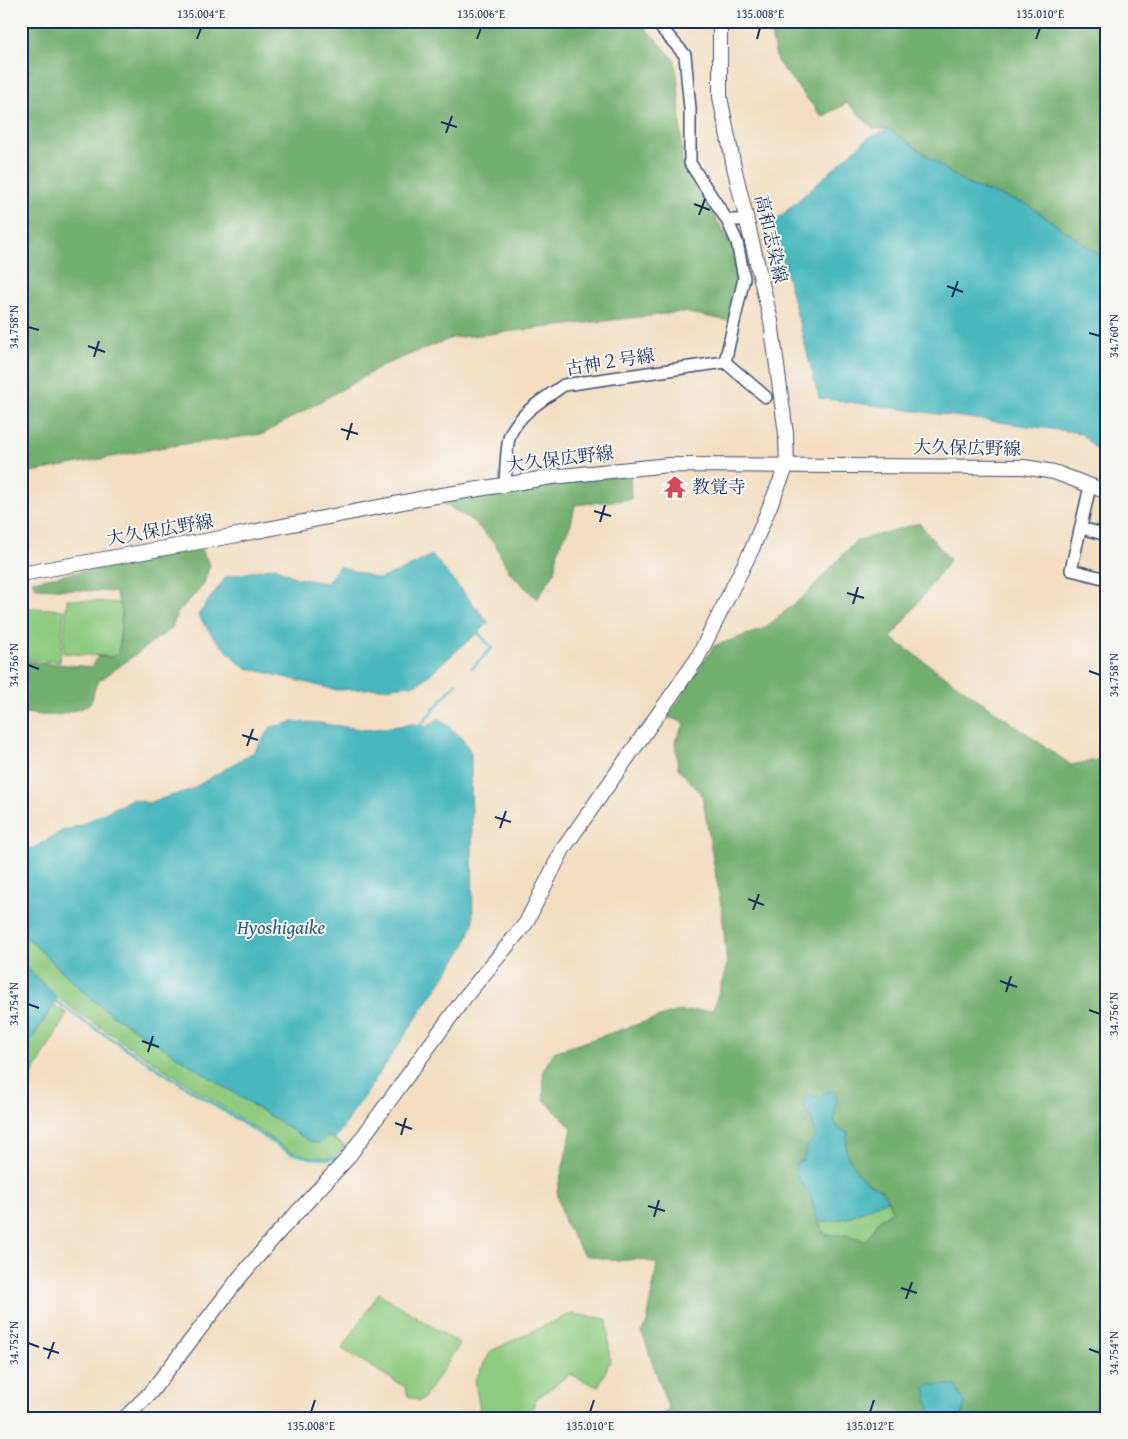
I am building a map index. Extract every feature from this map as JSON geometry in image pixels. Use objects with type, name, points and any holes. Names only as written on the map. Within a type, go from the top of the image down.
[{"type":"street","points":[[655,21],[685,55],[690,109],[690,164],[727,220],[737,242],[744,278],[725,362],[766,397]]},
{"type":"street","name":"高和志染線","points":[[720,21],[720,97],[771,321],[785,425],[786,465]]},
{"type":"street","points":[[727,220],[747,220]]},
{"type":"street","name":"古神２号線","points":[[504,485],[509,436],[520,419],[548,396],[564,386],[725,362]]},
{"type":"street","name":"大久保広野線","points":[[21,574],[232,536],[424,498],[552,477],[669,465],[1024,467],[1054,472],[1107,492]]},
{"type":"street","points":[[125,1418],[150,1393],[276,1235],[346,1160],[465,997],[526,924],[563,849],[698,659],[752,549],[786,465]]},
{"type":"street","points":[[1090,486],[1071,570],[1107,579]]},
{"type":"street","points":[[1081,528],[1107,535]]},
{"type":"green space","points":[[21,21],[639,21],[675,60],[683,166],[732,244],[737,273],[737,287],[729,321],[684,312],[452,338],[386,364],[263,434],[170,446],[21,474]]},
{"type":"green space","points":[[768,21],[1107,21],[1107,258],[1104,258],[1028,205],[966,184],[890,129],[874,129],[847,103],[822,117],[777,61]]},
{"type":"green space","points":[[630,474],[631,499],[575,505],[571,524],[558,550],[554,573],[537,599],[509,572],[495,544],[474,522],[439,501],[527,486]]},
{"type":"green space","points":[[919,523],[950,560],[891,638],[1071,765],[1107,758],[1107,1418],[961,1418],[965,1404],[926,1388],[930,1412],[928,1418],[659,1418],[660,1415],[669,1410],[642,1332],[647,1323],[657,1263],[637,1259],[617,1261],[584,1255],[564,1222],[557,1192],[572,1128],[544,1100],[543,1071],[554,1052],[675,1012],[713,1010],[727,965],[722,911],[702,795],[678,768],[675,741],[685,723],[668,717],[714,646],[763,629],[803,597],[856,541]],"holes":[[[806,1095],[812,1098],[837,1099],[834,1121],[838,1128],[848,1133],[846,1150],[848,1158],[862,1178],[883,1191],[893,1211],[879,1220],[866,1241],[848,1235],[825,1235],[817,1219],[809,1192],[801,1184],[796,1163],[803,1160],[808,1145],[816,1137],[811,1118],[804,1108]]]},
{"type":"green space","points":[[201,549],[210,565],[203,586],[177,613],[172,628],[99,681],[90,703],[69,713],[55,715],[21,712],[21,661],[92,667],[98,656],[113,657],[119,651],[122,610],[115,592],[36,588],[32,581]]},
{"type":"green space","points":[[67,599],[119,603],[122,610],[119,651],[113,657],[63,653]]},
{"type":"green space","points":[[21,607],[64,610],[60,662],[21,659]]},
{"type":"green space","points":[[21,932],[88,996],[111,1014],[309,1141],[327,1136],[345,1145],[335,1158],[312,1157],[290,1151],[74,1010],[58,998],[21,962]]},
{"type":"green space","points":[[54,1005],[67,1014],[32,1075],[21,1111],[21,1056]]},
{"type":"green space","points":[[887,1200],[893,1211],[879,1220],[866,1242],[848,1235],[825,1235],[817,1219],[821,1222],[847,1218]]},
{"type":"green space","points":[[379,1293],[460,1344],[424,1398],[419,1401],[408,1396],[405,1387],[342,1349]]},
{"type":"green space","points":[[572,1314],[607,1319],[610,1361],[598,1387],[570,1374],[536,1399],[530,1418],[481,1418],[475,1380],[491,1351]]},
{"type":"water","points":[[890,129],[966,184],[1028,205],[1103,258],[1107,258],[1107,460],[1080,433],[819,398],[773,223],[868,138]]},
{"type":"water","points":[[432,555],[489,623],[418,684],[336,690],[243,667],[214,638],[198,615],[226,577],[275,567],[296,578],[327,583],[339,566],[379,579],[407,568]]},
{"type":"water","name":"Hyoshigaike","points":[[439,718],[463,739],[471,753],[473,923],[465,946],[335,1139],[327,1136],[319,1144],[309,1141],[111,1014],[88,996],[21,932],[21,849],[33,848],[62,831],[79,826],[132,799],[148,803],[190,790],[254,752],[271,727],[294,722],[318,723],[367,730],[413,724],[426,727]]},
{"type":"water","points":[[21,962],[58,998],[21,1056]]},
{"type":"water","points":[[832,1091],[835,1092],[837,1099],[834,1121],[838,1128],[848,1133],[846,1150],[848,1158],[860,1176],[879,1189],[887,1200],[847,1218],[821,1222],[817,1219],[811,1198],[798,1179],[795,1168],[796,1163],[803,1160],[808,1145],[816,1137],[811,1118],[804,1108],[806,1094],[812,1098]]},
{"type":"water","points":[[932,1385],[955,1385],[965,1404],[961,1418],[928,1418],[930,1412],[925,1388]]},
{"type":"waterway","points":[[472,668],[492,648],[476,630]]},
{"type":"waterway","points":[[418,728],[456,683]]},
{"type":"waterway","points":[[54,1000],[85,1022],[288,1152],[312,1158],[336,1159]]},
{"type":"place","name":"教覚寺","points":[[675,487]]}]
